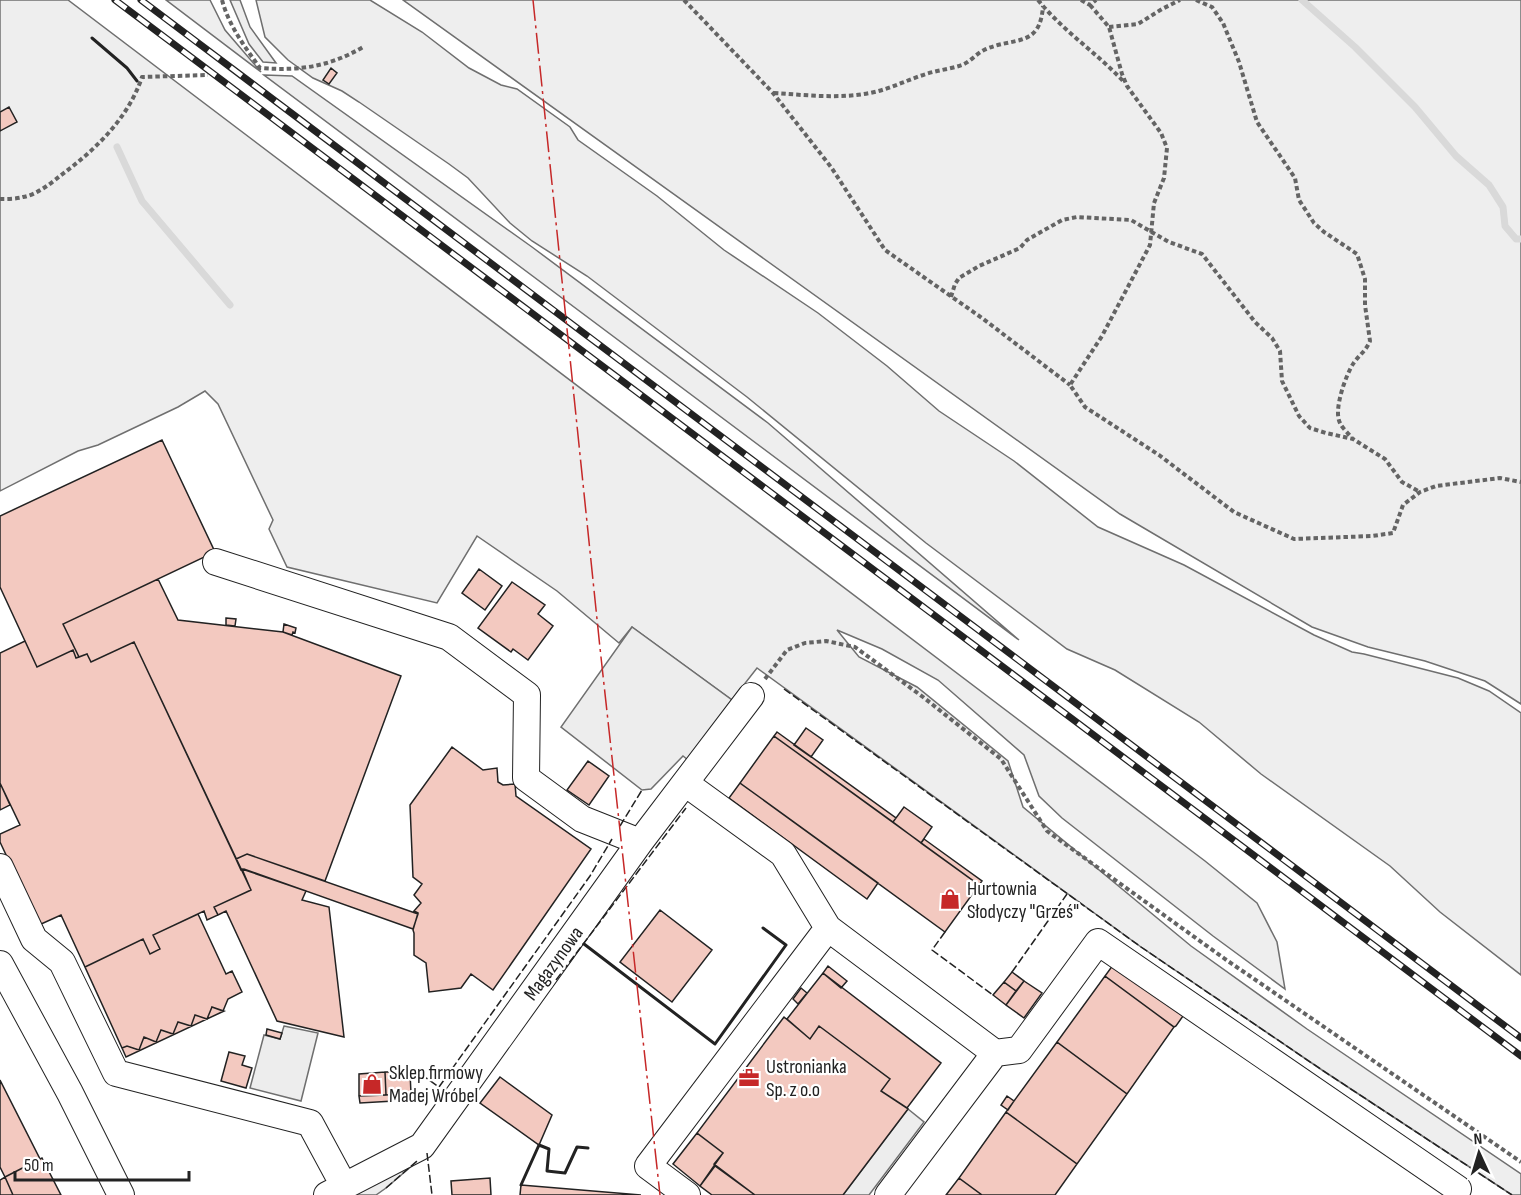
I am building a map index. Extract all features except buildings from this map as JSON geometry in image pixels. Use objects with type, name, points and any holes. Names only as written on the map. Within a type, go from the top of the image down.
[{"type":"lane","points":[[216,562],[449,637],[527,695],[526,778],[582,819],[640,842]]},
{"type":"lane","name":"Magazynowa","points":[[335,1191],[422,1146],[640,842],[751,696]]},
{"type":"lane","points":[[685,783],[783,854],[828,928],[995,1053],[1019,1050],[1098,942],[1458,1189]]},
{"type":"lane","points":[[0,867],[34,939],[62,962],[116,1073],[310,1123],[335,1191]]},
{"type":"lane","points":[[687,1195],[666,1187],[648,1166],[828,928]]},
{"type":"lane","points":[[0,964],[70,1093],[121,1195]]},
{"type":"lane","points":[[888,1195],[995,1053]]},
{"type":"path","points":[[222,0],[238,38],[260,68],[301,69],[329,63],[363,47]]},
{"type":"path","points":[[684,0],[773,93],[831,167],[885,250],[1070,385],[1085,407],[1159,455],[1234,512],[1294,539],[1372,536],[1393,533],[1403,505],[1420,492],[1436,486],[1500,478],[1521,482]]},
{"type":"path","points":[[1038,0],[1060,24],[1111,68],[1127,86],[1161,133],[1167,148],[1164,178],[1154,204],[1150,245],[1102,336],[1070,385]]},
{"type":"path","points":[[1081,0],[1090,5],[1109,27],[1127,86]]},
{"type":"path","points":[[1090,5],[1096,0]]},
{"type":"path","points":[[1109,27],[1138,24],[1180,0]]},
{"type":"path","points":[[1196,0],[1212,7],[1223,23],[1239,62],[1257,122],[1295,178],[1299,200],[1314,223],[1357,254],[1363,267],[1370,341],[1367,349],[1351,367],[1342,391],[1338,412],[1340,423],[1353,439],[1385,459],[1402,482],[1420,492]]},
{"type":"path","points":[[773,93],[821,96],[860,94],[891,87],[924,74],[964,64],[971,57],[985,50],[1001,44],[1021,41],[1032,35],[1042,17],[1043,6]]},
{"type":"path","points":[[0,199],[25,197],[78,163],[115,126],[138,89],[142,77],[208,75]]},
{"type":"path","points":[[951,297],[959,278],[979,266],[1020,248],[1027,240],[1062,220],[1077,217],[1131,220],[1169,242],[1202,254],[1255,322],[1272,338],[1280,351],[1282,381],[1299,416],[1310,428],[1353,439]]},
{"type":"path","points":[[751,696],[787,651],[805,643],[826,641],[855,647],[1001,759],[1047,831],[1225,959],[1521,1162]]},
{"type":"shaded area","points":[[0,0],[68,0],[1205,861],[1257,903],[1277,942],[1285,989],[1062,818],[1039,796],[1024,755],[938,680],[882,649],[837,630],[859,657],[917,687],[1008,761],[1023,807],[1191,946],[1307,1029],[1521,1174],[1521,1195],[1512,1195],[1141,947],[757,668],[732,700],[632,627],[619,643],[557,591],[477,536],[437,603],[287,567],[269,529],[273,520],[218,404],[205,391],[178,407],[98,445],[78,451],[0,491]]},
{"type":"shaded area","points":[[166,0],[210,0],[225,30],[261,72]]},
{"type":"shaded area","points":[[230,0],[240,0],[250,27],[276,63],[263,62],[249,44]]},
{"type":"shaded area","points":[[256,0],[370,0],[422,32],[469,68],[501,85],[517,89],[570,127],[578,140],[657,196],[724,250],[818,313],[887,366],[939,411],[1014,461],[1098,527],[1184,565],[1314,635],[1352,652],[1458,678],[1489,691],[1521,713],[1521,975],[1440,912],[1390,866],[1261,774],[1199,722],[1115,670],[1067,649],[926,543],[747,397],[587,276],[532,241],[510,223],[468,178],[359,102],[342,91],[313,78],[288,60],[265,37]]},
{"type":"shaded area","points":[[403,0],[1521,0],[1521,704],[1485,681],[1425,661],[1368,647],[1312,627],[1120,514]]},
{"type":"shaded area","points":[[264,75],[292,76],[532,247],[768,423],[1019,640]]},
{"type":"shaded area","points":[[632,627],[732,700],[688,760],[683,756],[651,789],[642,790],[561,727]]},
{"type":"shaded area","points":[[284,1026],[318,1033],[301,1101],[250,1088],[264,1035],[280,1039]]},
{"type":"shaded area","points":[[908,1109],[924,1122],[869,1195],[843,1195]]},
{"type":"shaded area","points":[[427,1153],[376,1195],[341,1195]]},
{"type":"waterway","points":[[1302,0],[1355,47],[1415,107],[1456,156],[1489,185],[1503,207],[1505,226],[1516,239],[1521,239]]},
{"type":"waterway","points":[[117,147],[142,201],[230,305]]},
{"type":"railway","points":[[115,0],[1521,1056]]},
{"type":"railway","points":[[141,0],[1521,1038]]},
{"type":"fence","points":[[784,689],[1141,947],[1512,1195]]},
{"type":"fence","points":[[620,826],[642,790]]},
{"type":"fence","points":[[556,980],[686,808]]},
{"type":"fence","points":[[412,1068],[439,1087],[590,876],[612,839]]},
{"type":"fence","points":[[1012,972],[1067,894]]},
{"type":"fence","points":[[945,932],[932,950],[993,995]]},
{"type":"fence","points":[[427,1153],[432,1195]]},
{"type":"fence","points":[[386,1188],[417,1161]]},
{"type":"wall","points":[[92,38],[127,68],[137,81]]},
{"type":"wall","points":[[584,944],[715,1044],[786,945],[763,928]]},
{"type":"wall","points":[[521,1185],[539,1145],[549,1149],[547,1171],[565,1173],[577,1147],[588,1148]]},
{"type":"power","points":[[533,0],[600,648],[660,1195]]},
{"type":"place","name":"Hurtownia Słodyczy \"Grześ\"","points":[[950,899]]},
{"type":"place","name":"Ustronianka Sp. z o.o","points":[[749,1078]]},
{"type":"place","name":"Sklep firmowy Madej Wróbel","points":[[372,1084]]}]
